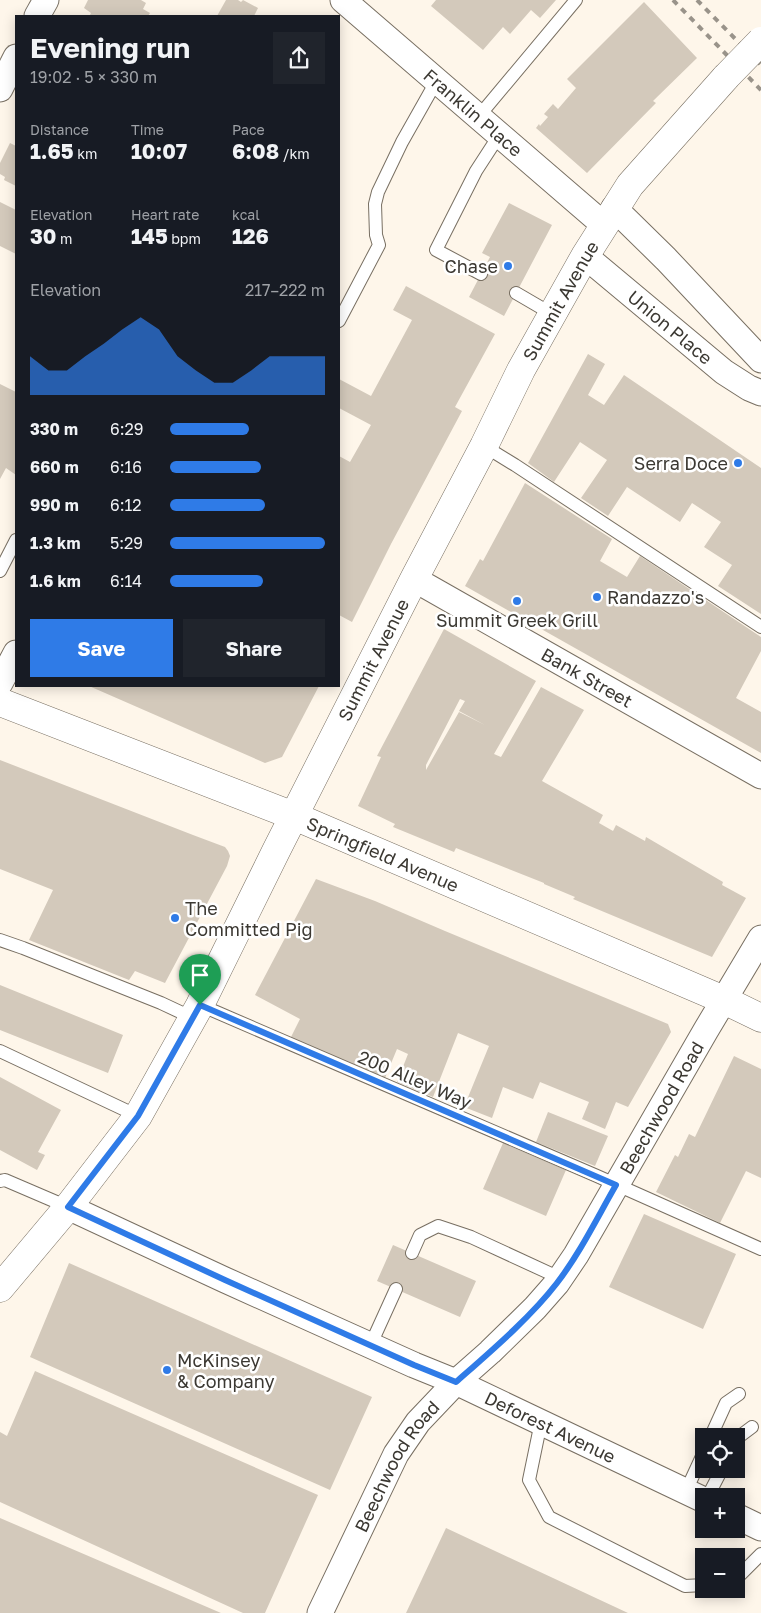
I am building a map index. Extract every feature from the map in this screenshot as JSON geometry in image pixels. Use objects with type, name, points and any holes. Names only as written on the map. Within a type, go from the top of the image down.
[{"type":"street","points":[[38,15],[46,0]]},
{"type":"street","name":"Franklin Place","points":[[343,0],[500,134],[609,216]]},
{"type":"street","name":"Summit Avenue","points":[[0,1288],[68,1207],[138,1116],[197,1012],[414,579],[484,446],[520,370],[609,216],[630,186],[726,77],[761,41]]},
{"type":"street","points":[[0,88],[15,59]]},
{"type":"street","points":[[609,216],[666,259],[761,360]]},
{"type":"street","name":"Union Place","points":[[585,256],[724,372],[748,388],[761,393]]},
{"type":"street","name":"Bank Street","points":[[414,579],[761,776]]},
{"type":"street","points":[[0,684],[15,655]]},
{"type":"street","name":"Springfield Avenue","points":[[0,702],[294,816],[724,1000],[761,1018]]},
{"type":"street","name":"Beechwood Road","points":[[320,1613],[396,1454],[418,1422],[456,1382],[535,1308],[560,1278],[576,1255],[761,938]]},
{"type":"street","name":"Deforest Avenue","points":[[68,1207],[225,1280],[456,1382],[695,1494]]},
{"type":"street","points":[[745,1520],[761,1528]]},
{"type":"lane","points":[[479,116],[576,0]]},
{"type":"lane","points":[[340,318],[379,245],[376,235],[375,204],[378,192],[402,142],[438,80]]},
{"type":"lane","points":[[481,274],[436,250],[476,171],[500,134]]},
{"type":"lane","points":[[516,293],[552,314]]},
{"type":"lane","points":[[484,446],[761,627]]},
{"type":"lane","points":[[0,571],[15,542]]},
{"type":"lane","name":"200 Alley Way","points":[[0,940],[161,1003],[197,1012],[616,1185],[761,1249]]},
{"type":"lane","points":[[0,1051],[138,1116]]},
{"type":"lane","points":[[0,1182],[5,1180],[68,1207]]},
{"type":"lane","points":[[412,1254],[420,1235],[438,1226],[470,1237],[560,1278]]},
{"type":"lane","points":[[370,1344],[396,1289]]},
{"type":"lane","points":[[715,1428],[726,1403],[739,1394]]},
{"type":"lane","points":[[541,1422],[529,1480],[549,1517],[685,1586],[695,1585]]},
{"type":"lane","points":[[745,1433],[752,1428]]},
{"type":"lane","points":[[706,1488],[714,1478]]},
{"type":"lane","points":[[745,1571],[761,1554]]},
{"type":"building","points":[[88,0],[141,0],[146,3],[143,9],[150,13],[149,15],[90,15],[91,13],[84,8]]},
{"type":"building","points":[[226,0],[238,0],[241,2],[243,0],[258,8],[254,15],[218,15]]},
{"type":"building","points":[[436,0],[556,0],[540,18],[531,10],[510,34],[503,27],[483,50],[431,6]]},
{"type":"building","points":[[644,2],[697,58],[653,101],[656,103],[587,173],[536,128],[548,117],[544,114],[553,104],[558,109],[576,88],[567,79]]},
{"type":"building","points":[[10,143],[15,146],[15,186],[4,180],[5,177],[0,174],[0,163]]},
{"type":"building","points":[[0,202],[15,210],[15,254],[0,246]]},
{"type":"building","name":"Chase","points":[[509,203],[552,225],[504,316],[469,297],[490,257],[482,253]]},
{"type":"building","points":[[406,286],[495,334],[455,407],[462,411],[352,622],[340,616],[340,457],[350,462],[371,425],[340,409],[340,380],[371,396],[412,320],[393,310]]},
{"type":"building","points":[[588,354],[605,364],[588,395],[604,405],[624,375],[761,468],[761,614],[718,586],[732,565],[704,547],[721,522],[692,503],[680,522],[627,487],[608,516],[581,498],[607,460],[580,442],[554,482],[528,463]]},
{"type":"building","points":[[0,384],[15,392],[15,474],[6,468],[0,479]]},
{"type":"building","points":[[525,483],[612,539],[600,561],[627,577],[640,556],[761,637],[761,651],[736,698],[761,712],[761,753],[465,586],[480,559],[483,561]]},
{"type":"building","points":[[444,629],[536,681],[494,754],[501,757],[541,687],[584,710],[542,781],[603,815],[599,823],[613,831],[616,825],[645,841],[646,837],[723,882],[722,885],[746,898],[712,957],[573,899],[575,897],[544,883],[456,848],[454,852],[393,827],[395,824],[358,806],[381,757],[377,756]],"holes":[[[460,699],[465,701],[459,711],[485,725],[459,712],[426,770],[426,765]]]},
{"type":"building","points":[[91,687],[318,687],[282,757],[265,763]]},
{"type":"building","points":[[0,760],[225,847],[228,851],[230,856],[227,866],[165,983],[135,971],[129,980],[29,940],[53,890],[0,869]]},
{"type":"building","points":[[316,879],[375,901],[668,1024],[671,1032],[628,1107],[616,1102],[605,1129],[582,1119],[589,1102],[540,1082],[533,1099],[503,1087],[492,1118],[464,1107],[489,1046],[458,1033],[433,1097],[397,1082],[408,1054],[397,1049],[385,1078],[290,1039],[300,1019],[255,995]]},
{"type":"building","points":[[0,985],[123,1035],[108,1073],[0,1030]]},
{"type":"building","points":[[734,1056],[761,1069],[761,1178],[746,1171],[720,1223],[656,1192],[675,1155],[678,1157],[689,1134],[695,1137]]},
{"type":"building","points":[[0,1077],[61,1110],[38,1152],[45,1155],[37,1170],[0,1150]]},
{"type":"building","points":[[548,1112],[608,1136],[595,1166],[536,1142]]},
{"type":"building","points":[[503,1143],[566,1170],[546,1216],[483,1189]]},
{"type":"building","points":[[644,1214],[736,1254],[703,1329],[609,1287]]},
{"type":"building","points":[[393,1245],[476,1281],[460,1317],[377,1281]]},
{"type":"building","points":[[69,1263],[372,1397],[330,1490],[30,1357]]},
{"type":"building","points":[[35,1371],[318,1495],[265,1613],[243,1613],[0,1502],[0,1432],[7,1436]]},
{"type":"building","points":[[0,1518],[221,1613],[0,1613]]},
{"type":"building","points":[[446,1528],[628,1613],[406,1613]]},
{"type":"railway","points":[[673,0],[761,90]]},
{"type":"railway","points":[[697,0],[761,65]]},
{"type":"place","name":"Chase","points":[[508,266]]},
{"type":"place","name":"Serra Doce","points":[[738,463]]},
{"type":"place","name":"Randazzo's","points":[[597,597]]},
{"type":"place","name":"Summit Greek Grill","points":[[517,601]]},
{"type":"place","name":"The Committed Pig","points":[[175,918]]},
{"type":"place","name":"McKinsey & Company","points":[[167,1370]]},
{"type":"route","points":[[200,1005],[616,1185],[576,1255],[557,1283],[535,1308],[456,1382],[225,1280],[68,1207],[138,1116],[200,1005]]}]
